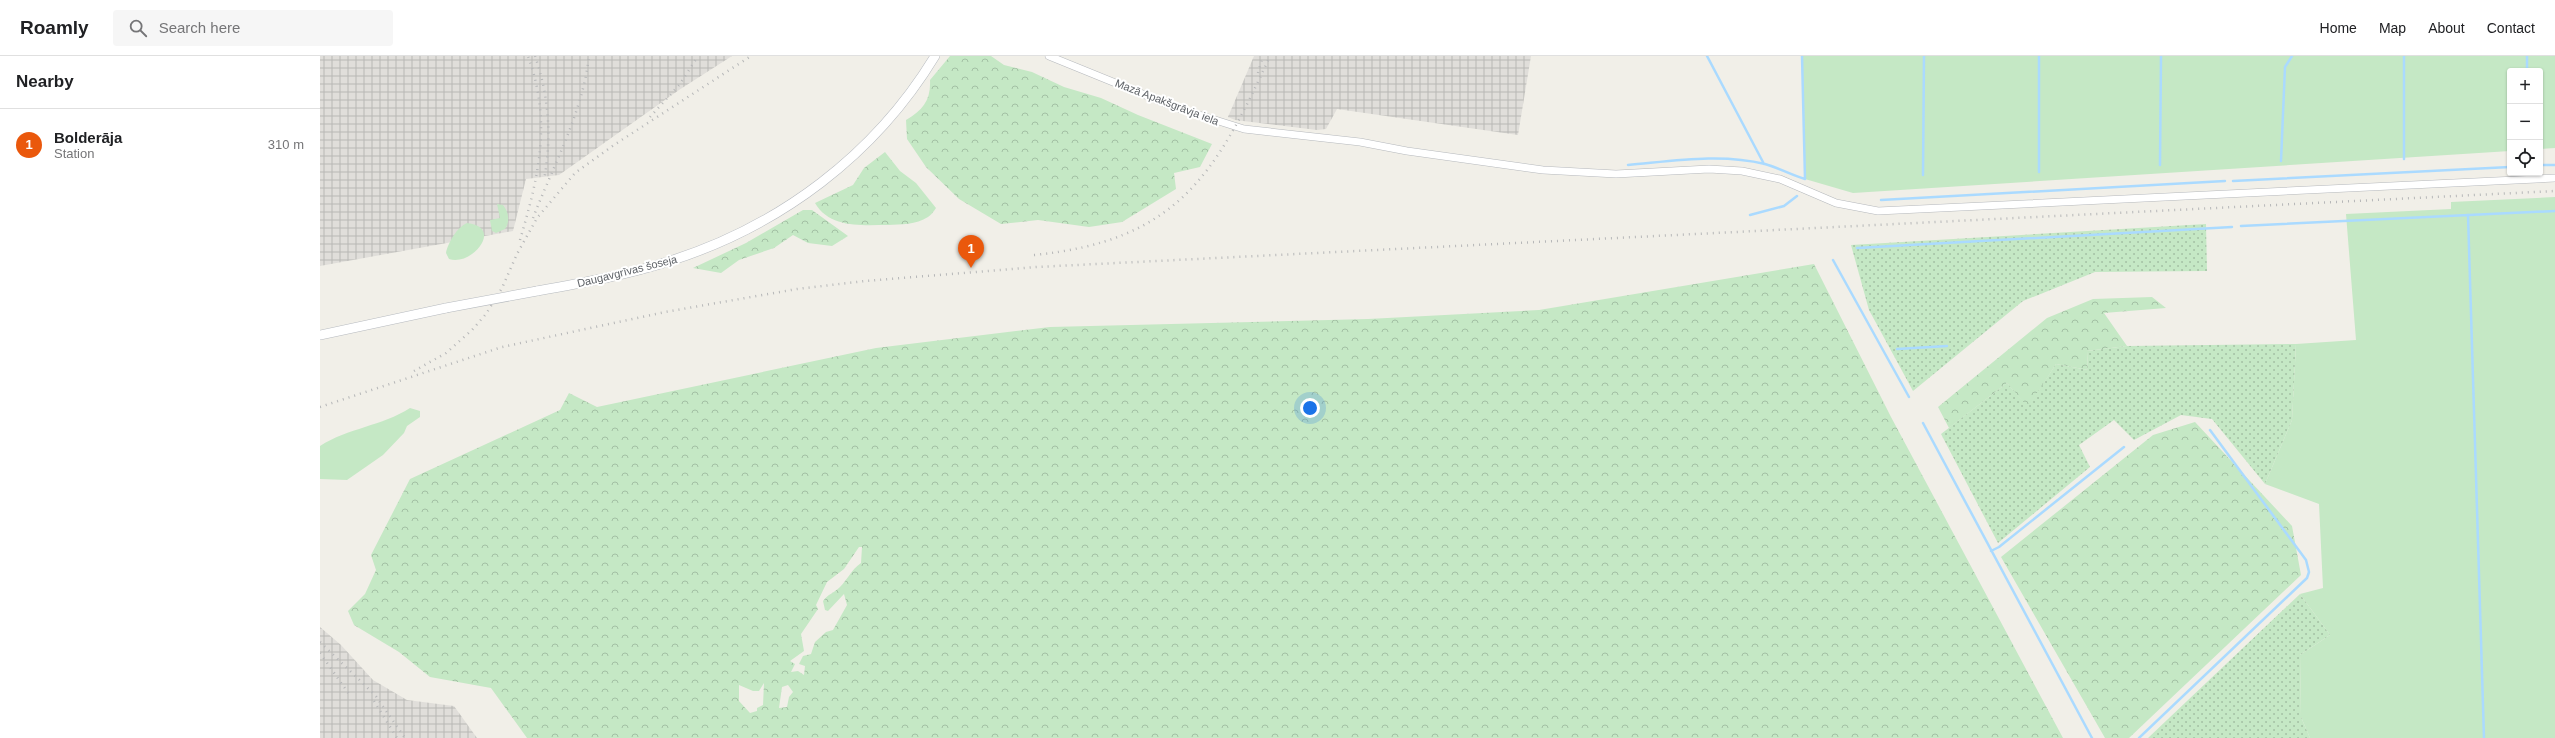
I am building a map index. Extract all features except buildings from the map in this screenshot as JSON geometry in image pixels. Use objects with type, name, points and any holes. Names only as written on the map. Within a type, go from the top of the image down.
[{"type":"main road","name":"Daugavgrīvas šoseja","points":[[320,335],[446,308],[621,275],[669,262],[715,245],[775,214],[826,180],[864,146],[905,99],[935,56]]},
{"type":"street","name":"Mazā Apakšgrāvja iela","points":[[1049,56],[1177,108],[1226,124],[1264,132],[1360,142],[1415,153],[1569,172],[1616,174],[1709,169],[1742,171],[1780,179],[1848,206],[1894,212],[2555,178]]},
{"type":"shaded area","points":[[320,56],[732,56],[679,90],[559,175],[526,179],[513,231],[320,266]]},
{"type":"shaded area","points":[[1254,56],[1531,56],[1518,135],[1337,109],[1326,129],[1317,130],[1235,120],[1228,117]]},
{"type":"shaded area","points":[[320,627],[341,645],[373,680],[407,700],[454,706],[477,738],[320,738]]},
{"type":"green space","points":[[950,56],[991,56],[1004,65],[1032,72],[1064,87],[1101,98],[1138,115],[1212,144],[1200,167],[1174,173],[1176,189],[1122,222],[1089,227],[1038,220],[1001,224],[959,199],[926,167],[907,139],[906,120],[925,104],[929,93],[930,80]]},
{"type":"green space","points":[[1802,56],[2555,56],[2555,148],[2543,149],[2543,68],[2507,68],[2507,151],[1853,193],[1805,179]]},
{"type":"green space","points":[[885,152],[900,171],[916,183],[936,208],[928,217],[908,224],[858,225],[838,221],[821,211],[815,203],[853,185],[864,168]]},
{"type":"green space","points":[[2555,197],[2555,738],[2310,738],[2301,717],[2300,655],[2330,635],[2300,594],[2323,588],[2319,504],[2265,484],[2292,420],[2296,344],[2356,340],[2346,214],[2451,209],[2451,202]]},
{"type":"green space","points":[[497,204],[503,205],[508,214],[508,220],[505,229],[496,233],[492,231],[490,220],[500,218]]},
{"type":"green space","points":[[803,210],[812,210],[848,236],[832,246],[808,243],[793,235],[774,248],[739,260],[721,273],[693,268],[746,243]]},
{"type":"green space","points":[[467,223],[478,226],[483,231],[484,238],[480,246],[466,257],[458,260],[449,259],[446,253],[451,240],[456,232]]},
{"type":"green space","points":[[2206,224],[2207,271],[2095,272],[2023,301],[1913,391],[1869,310],[1851,245]]},
{"type":"green space","points":[[1814,264],[1891,417],[2063,738],[527,738],[491,688],[430,677],[399,652],[354,625],[348,611],[365,594],[376,570],[371,555],[410,479],[560,410],[569,393],[597,407],[876,348],[1050,327],[1368,319],[1539,310]],"holes":[[[859,547],[862,547],[861,563],[840,587],[823,601],[825,610],[828,611],[844,594],[847,605],[833,630],[826,632],[815,642],[811,654],[803,656],[799,664],[805,666],[804,675],[798,671],[791,672],[795,664],[790,661],[804,651],[801,634],[818,609],[816,605],[827,582],[844,569]],[[764,683],[763,705],[757,708],[757,711],[750,713],[739,701],[739,685],[753,691],[759,691]],[[788,685],[793,692],[789,697],[787,707],[779,708],[782,687]]]},
{"type":"green space","points":[[2152,297],[2166,308],[2104,313],[2127,346],[2087,351],[2088,370],[2056,364],[2028,408],[2007,383],[1949,428],[1938,407],[2047,318],[2093,299]]},
{"type":"green space","points":[[2296,344],[2292,420],[2265,484],[2212,419],[2181,415],[2134,440],[2114,420],[2079,445],[2090,467],[1998,543],[1941,434],[2007,383],[2028,407],[2056,364],[2088,370],[2087,351],[2127,346]]},
{"type":"green space","points":[[410,408],[420,411],[420,417],[407,426],[404,433],[383,455],[347,480],[320,479],[320,446],[342,435],[388,419]]},
{"type":"green space","points":[[2195,422],[2292,526],[2301,575],[2129,738],[2105,738],[2001,557],[2153,435]]},
{"type":"green space","points":[[2300,594],[2330,635],[2300,655],[2301,717],[2310,738],[2148,738]]},
{"type":"waterway","points":[[1707,56],[1764,164]]},
{"type":"waterway","points":[[1628,165],[1714,158],[1731,159],[1765,164],[1805,179],[1802,56]]},
{"type":"waterway","points":[[1923,175],[1924,56]]},
{"type":"waterway","points":[[2039,56],[2039,172]]},
{"type":"waterway","points":[[2160,165],[2161,56]]},
{"type":"waterway","points":[[2281,161],[2285,67],[2292,56]]},
{"type":"waterway","points":[[2404,56],[2404,159]]},
{"type":"waterway","points":[[2527,56],[2527,68]]},
{"type":"waterway","points":[[2543,165],[2555,165]]},
{"type":"waterway","points":[[2233,181],[2507,167]]},
{"type":"waterway","points":[[1881,200],[2225,181]]},
{"type":"waterway","points":[[1750,215],[1784,206],[1797,196]]},
{"type":"waterway","points":[[2241,226],[2555,211]]},
{"type":"waterway","points":[[2468,215],[2484,738]]},
{"type":"waterway","points":[[1857,248],[2232,227]]},
{"type":"waterway","points":[[1833,260],[1909,397]]},
{"type":"waterway","points":[[1897,349],[1947,346]]},
{"type":"waterway","points":[[1923,423],[2092,738]]},
{"type":"waterway","points":[[2139,738],[2307,578],[2309,572],[2306,560],[2210,430]]},
{"type":"waterway","points":[[1991,551],[1999,547],[2124,447]]},
{"type":"railway","points":[[520,240],[533,193],[540,148],[541,126],[540,103],[528,56]]},
{"type":"railway","points":[[535,56],[540,71],[548,117],[548,149],[544,180]]},
{"type":"railway","points":[[533,218],[581,98],[589,56]]},
{"type":"railway","points":[[650,117],[680,84],[698,56]]},
{"type":"railway","points":[[414,371],[446,353],[472,330],[486,314],[502,288],[517,254],[537,218],[575,173],[614,145],[751,56]]},
{"type":"railway","points":[[1258,73],[1263,56]]},
{"type":"railway","points":[[1034,255],[1083,247],[1123,235],[1157,218],[1185,195],[1209,168],[1230,136],[1270,56]]},
{"type":"railway","points":[[320,407],[502,347],[665,312],[797,289],[865,281],[1037,267],[2555,191]]},
{"type":"railway","points":[[320,642],[375,695],[405,738]]},
{"type":"railway","points":[[320,653],[349,694]]},
{"type":"railway","points":[[374,701],[397,738]]},
{"type":"place","name":"Bolderāja","points":[[971,268]]}]
